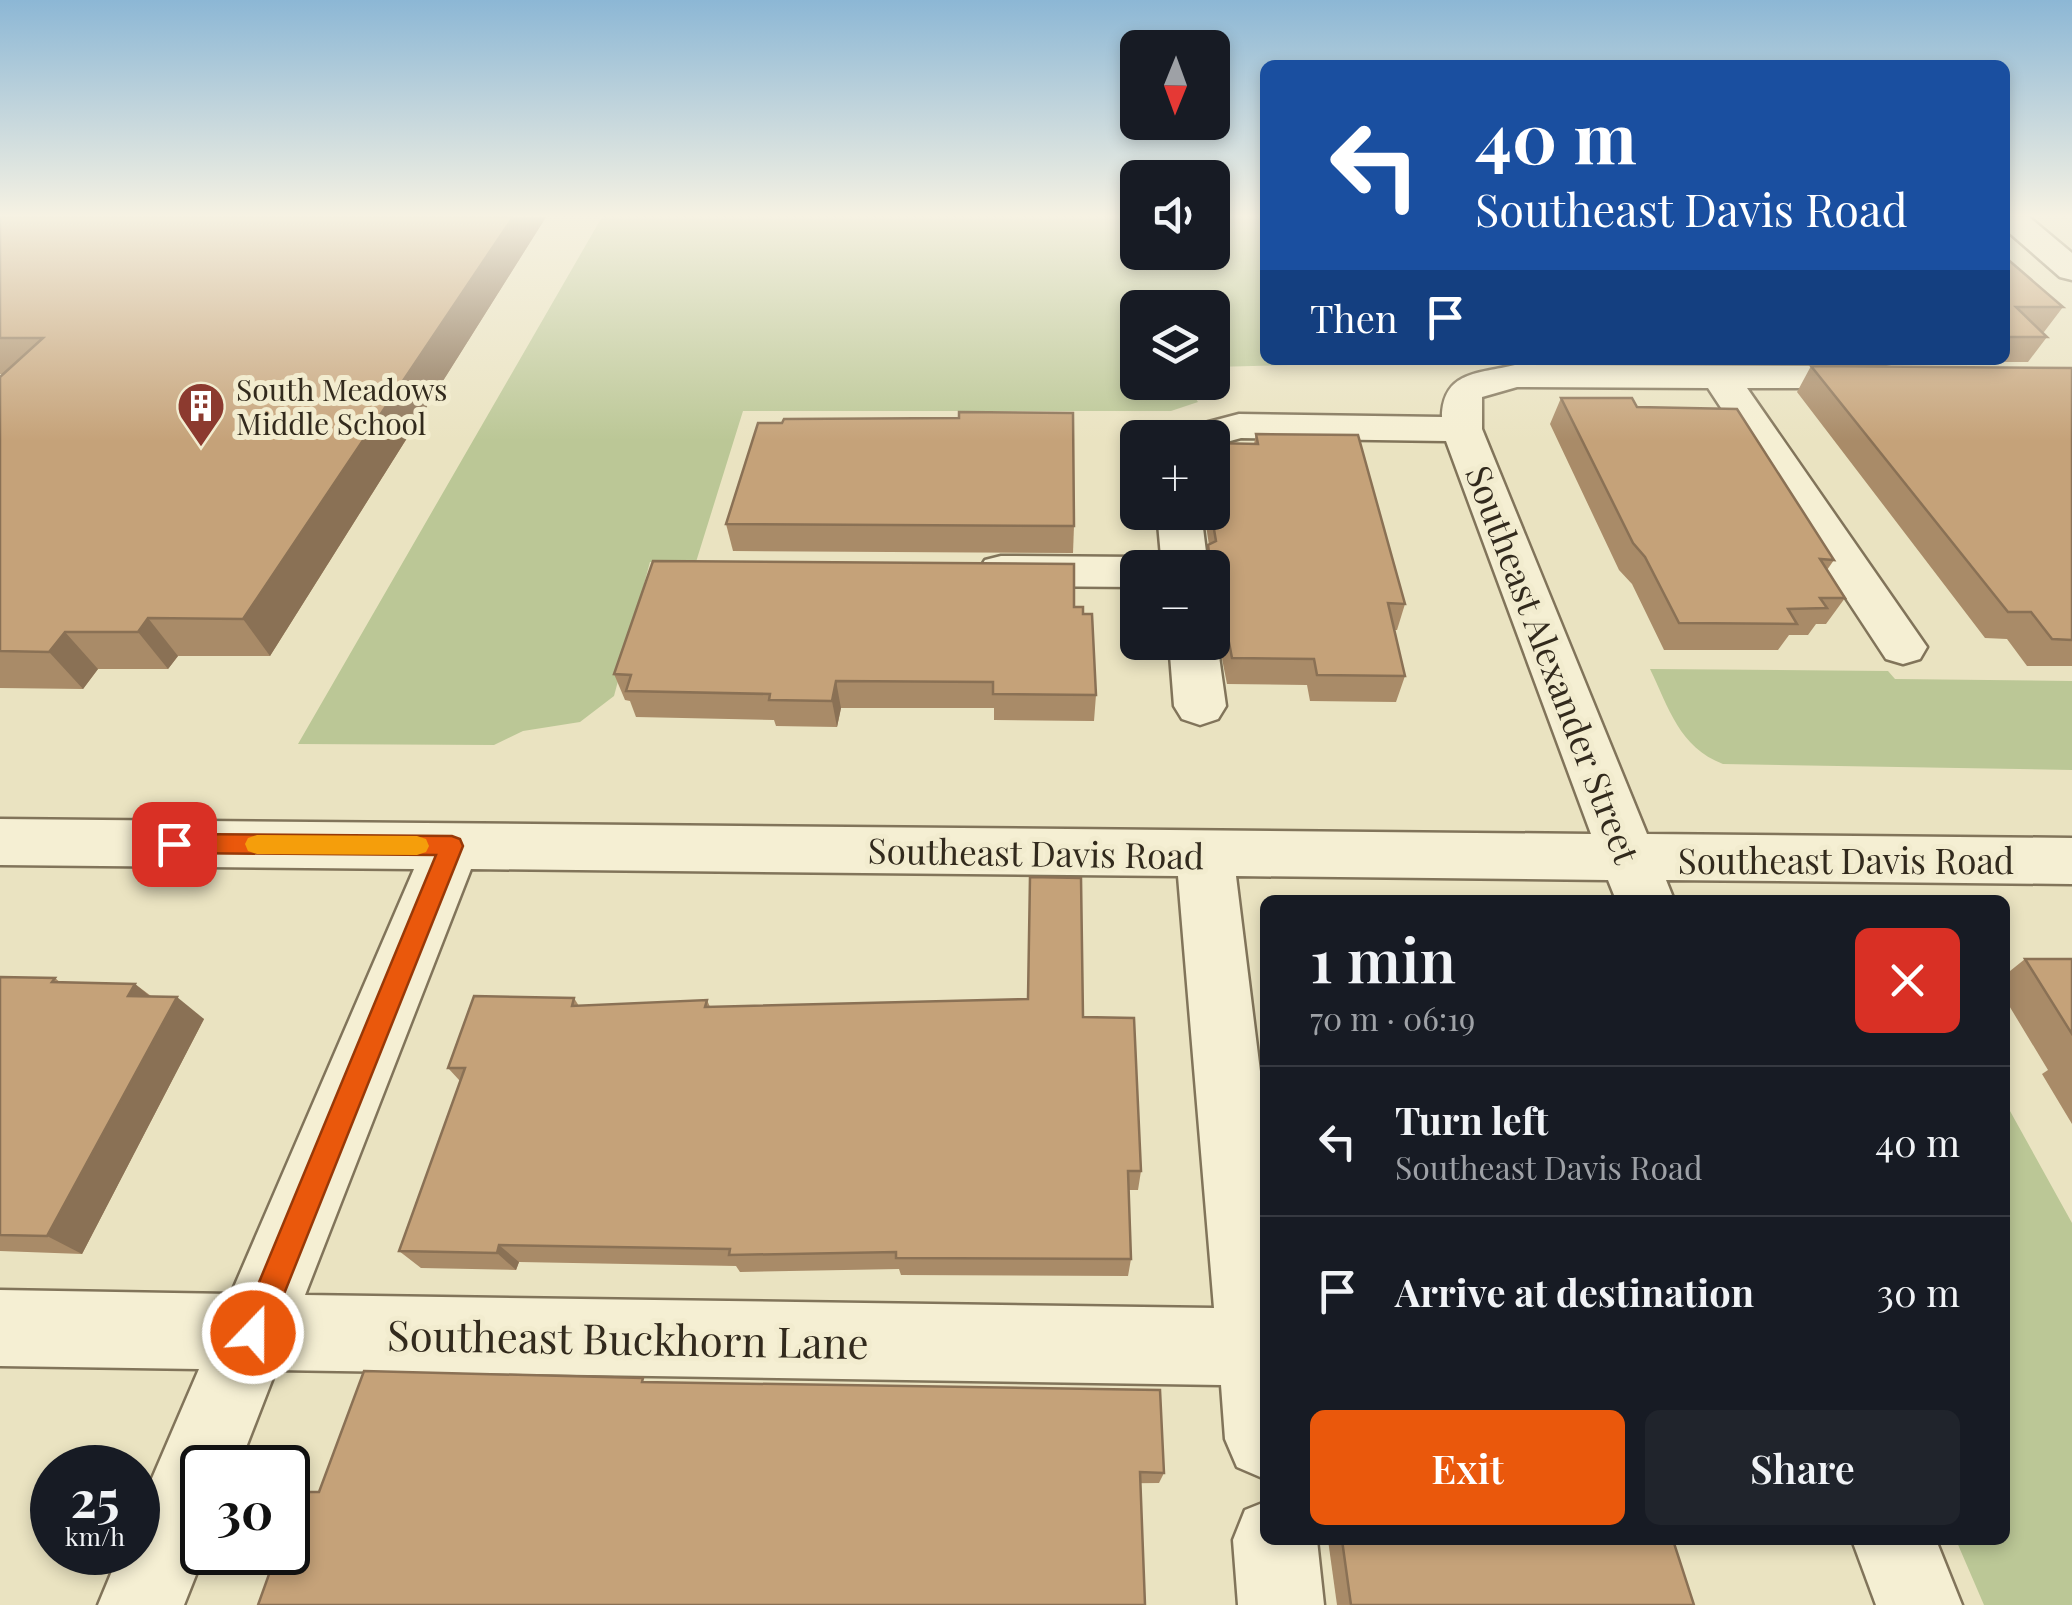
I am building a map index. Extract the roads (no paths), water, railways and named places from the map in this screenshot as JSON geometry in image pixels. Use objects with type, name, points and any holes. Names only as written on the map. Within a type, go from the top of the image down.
[{"type":"street","points":[[1230,429],[1462,428],[1462,395],[1468,389],[1500,378],[1902,369]]},
{"type":"street","points":[[1718,376],[1902,647]]},
{"type":"street","name":"Southeast Alexander Street","points":[[1462,428],[1637,879]]},
{"type":"street","points":[[960,570],[1120,572]]},
{"type":"street","points":[[1195,660],[1200,706]]},
{"type":"street","name":"Southeast Davis Road","points":[[0,842],[1205,854],[1637,879],[2072,861]]},
{"type":"street","points":[[141,1605],[452,846]]},
{"type":"street","points":[[1205,854],[1260,1387]]},
{"type":"street","name":"Southeast Buckhorn Lane","points":[[0,1328],[1256,1346]]},
{"type":"street","points":[[1276,1545],[1282,1605]]},
{"type":"street","points":[[1896,1545],[1919,1605]]},
{"type":"place","name":"South Meadows Middle School","points":[[201,448]]}]
